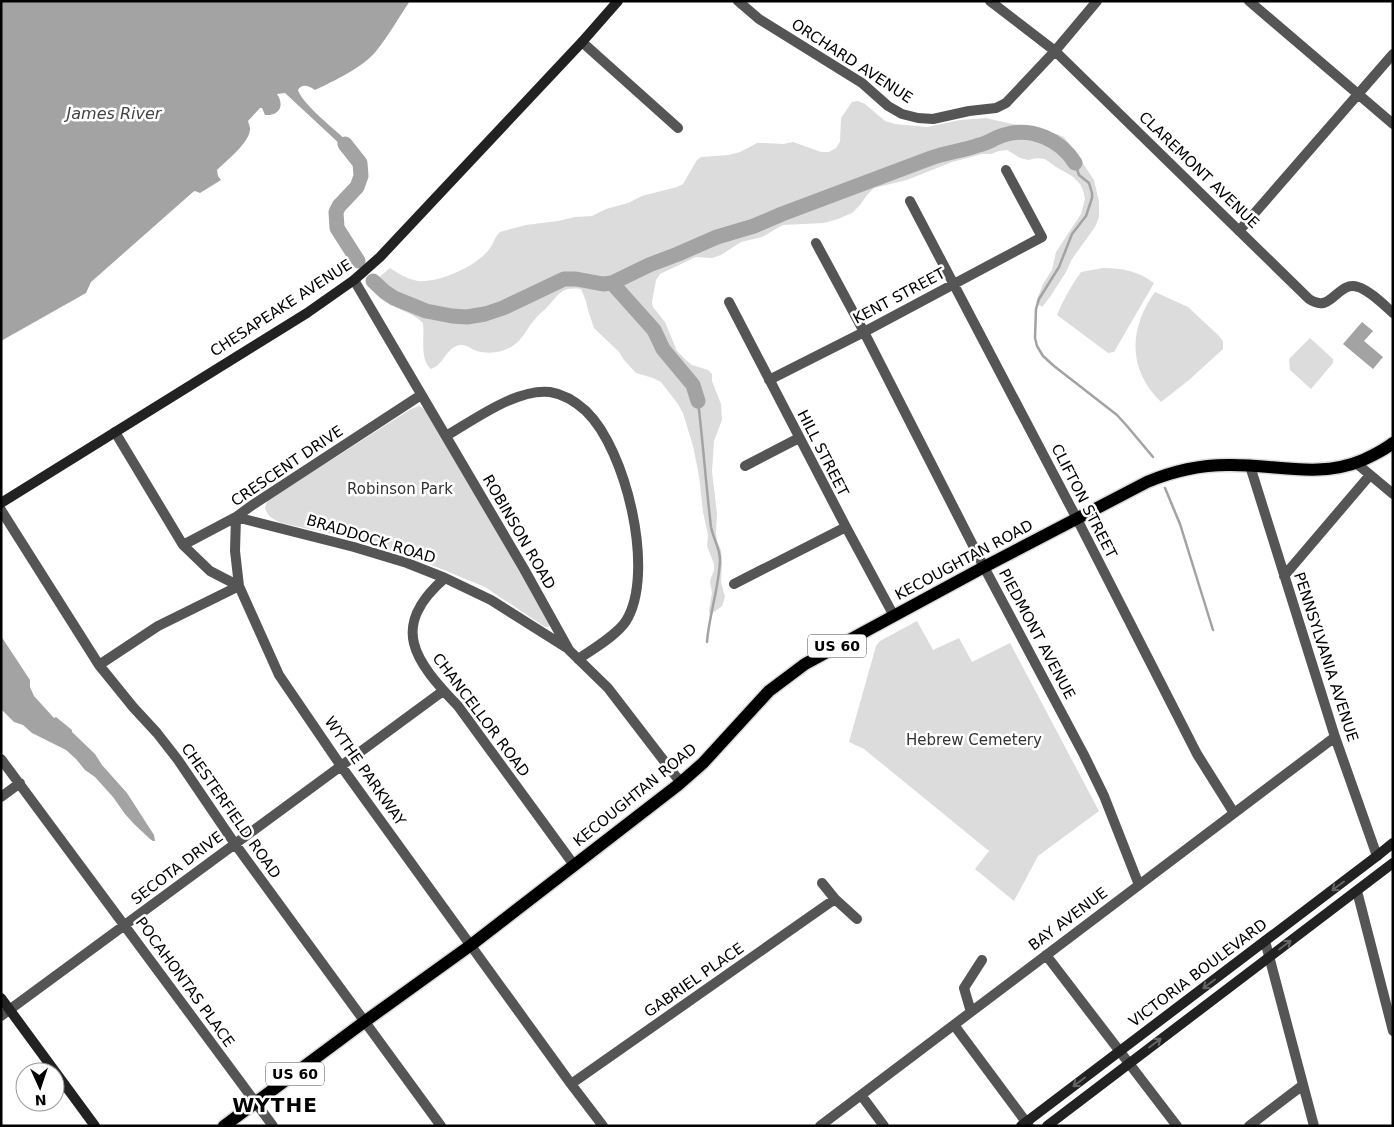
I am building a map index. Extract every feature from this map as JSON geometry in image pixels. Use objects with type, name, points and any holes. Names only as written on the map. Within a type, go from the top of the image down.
[{"type":"main road","name":"CHESAPEAKE AVENUE","points":[[1,503],[306,313],[354,280],[380,257],[419,217],[618,1]]},
{"type":"main road","name":"KECOUGHTAN ROAD","points":[[224,1126],[471,945],[681,783],[703,763],[769,691],[805,664],[984,567],[1147,482],[1167,474],[1188,468],[1210,465],[1326,470],[1356,463],[1374,455],[1393,443]]},
{"type":"main road","name":"VICTORIA BOULEVARD","points":[[1025,1124],[1393,843]]},
{"type":"main road","name":"VICTORIA BOULEVARD","points":[[1047,1126],[1393,863]]},
{"type":"main road","points":[[1,998],[6,1013],[95,1126]]},
{"type":"street","name":"ORCHARD AVENUE","points":[[738,1],[759,19],[862,83],[888,106],[902,114],[932,119],[1001,106],[1015,95],[1097,1]]},
{"type":"street","name":"CLAREMONT AVENUE","points":[[990,1],[1055,51],[1312,301],[1321,304],[1326,303],[1344,289],[1356,286],[1365,290],[1393,313]]},
{"type":"street","points":[[1249,1],[1393,124]]},
{"type":"street","points":[[582,42],[678,128]]},
{"type":"street","points":[[1240,231],[1393,54]]},
{"type":"street","name":"KENT STREET","points":[[769,380],[954,285],[1042,237],[1006,170]]},
{"type":"street","name":"CLIFTON STREET","points":[[910,202],[1077,519],[1197,754],[1234,813]]},
{"type":"street","name":"PIEDMONT AVENUE","points":[[816,242],[984,567],[1084,755],[1104,796],[1139,885]]},
{"type":"street","name":"ROBINSON ROAD","points":[[354,280],[524,569],[569,650],[608,688],[681,783]]},
{"type":"street","name":"HILL STREET","points":[[729,302],[846,528],[894,616]]},
{"type":"street","points":[[446,436],[510,399],[540,392],[549,392],[568,398],[586,411],[600,429],[629,492],[638,551],[638,576],[635,599],[626,622],[608,639],[578,659]]},
{"type":"street","name":"CRESCENT DRIVE","points":[[239,586],[236,517],[422,395]]},
{"type":"street","points":[[115,432],[183,545],[210,571],[239,586]]},
{"type":"street","points":[[745,466],[799,438]]},
{"type":"street","points":[[1356,463],[1393,494]]},
{"type":"street","name":"PENNSYLVANIA AVENUE","points":[[1250,466],[1334,737],[1377,856]]},
{"type":"street","points":[[1284,576],[1370,475]]},
{"type":"street","name":"CHESTERFIELD ROAD","points":[[1,510],[99,665],[178,760],[235,844],[441,1126]]},
{"type":"street","points":[[183,545],[236,517]]},
{"type":"street","name":"BRADDOCK ROAD","points":[[236,517],[354,547],[407,563],[445,578],[491,600],[569,650]]},
{"type":"street","points":[[734,584],[846,528]]},
{"type":"street","name":"CHANCELLOR ROAD","points":[[445,578],[431,590],[418,608],[413,622],[412,636],[415,650],[423,664],[443,691],[458,706],[574,865]]},
{"type":"street","points":[[99,665],[158,626],[239,586]]},
{"type":"street","name":"WYTHE PARKWAY","points":[[239,586],[279,675],[341,766],[604,1126]]},
{"type":"street","name":"SECOTA DRIVE","points":[[6,1013],[443,691]]},
{"type":"street","name":"BAY AVENUE","points":[[820,1126],[1334,737]]},
{"type":"street","name":"POCAHONTAS PLACE","points":[[1,759],[273,1126]]},
{"type":"street","points":[[1,797],[20,783]]},
{"type":"street","points":[[822,883],[835,900],[856,918]]},
{"type":"street","points":[[1357,891],[1393,1031]]},
{"type":"street","name":"GABRIEL PLACE","points":[[572,1084],[835,900]]},
{"type":"street","points":[[1265,942],[1314,1126]]},
{"type":"street","points":[[1046,955],[1177,1126]]},
{"type":"street","points":[[971,1012],[964,988],[982,960]]},
{"type":"street","points":[[1382,990],[1393,987]]},
{"type":"street","points":[[954,1024],[1025,1124]]},
{"type":"street","points":[[1249,1126],[1303,1085]]},
{"type":"street","points":[[861,1095],[884,1126]]},
{"type":"green space","points":[[858,101],[865,104],[885,121],[895,124],[927,127],[960,120],[986,118],[1040,128],[1064,137],[1094,180],[1099,202],[1099,217],[1095,227],[1072,259],[1066,272],[1042,307],[1036,302],[1043,284],[1052,270],[1056,252],[1081,214],[1085,199],[1083,190],[1072,176],[1045,159],[1036,158],[1029,160],[1020,158],[1007,150],[952,162],[907,180],[874,188],[852,213],[838,219],[824,223],[783,225],[762,237],[741,242],[721,255],[712,258],[696,257],[660,274],[656,280],[652,302],[653,307],[665,322],[677,351],[692,365],[708,370],[712,374],[712,381],[721,404],[722,420],[714,441],[712,472],[717,513],[717,542],[721,550],[721,582],[725,597],[722,606],[710,615],[712,593],[710,581],[714,564],[707,546],[708,535],[699,476],[693,446],[683,413],[661,382],[636,373],[619,352],[594,328],[581,289],[562,291],[510,348],[489,353],[466,346],[455,346],[439,364],[431,369],[425,360],[423,323],[385,302],[369,286],[390,268],[403,276],[418,281],[427,281],[447,276],[477,261],[484,255],[500,232],[526,225],[592,216],[642,196],[677,187],[683,184],[697,160],[701,157],[729,155],[740,152],[757,143],[783,144],[793,142],[821,152],[829,152],[836,148],[840,142],[841,118],[852,102]]},
{"type":"green space","points":[[1103,268],[1130,271],[1154,283],[1114,352],[1108,353],[1057,315],[1067,293],[1081,272]]},
{"type":"green space","points":[[1155,292],[1188,307],[1223,341],[1223,349],[1161,402],[1142,376],[1137,362],[1136,348],[1140,320]]},
{"type":"green space","points":[[1310,338],[1333,359],[1333,363],[1311,389],[1290,370],[1289,359]]},
{"type":"green space","name":"Robinson Park","points":[[419,406],[425,410],[523,575],[550,625],[548,627],[545,627],[485,587],[422,561],[346,537],[281,523],[269,516],[265,508],[267,501],[411,409]]},
{"type":"green space","name":"Hebrew Cemetery","points":[[917,621],[933,650],[959,638],[972,662],[1010,643],[1099,811],[1038,856],[1014,901],[975,869],[989,851],[864,749],[849,742],[876,646],[880,641]]},
{"type":"water","name":"James River","points":[[1,1],[410,1],[381,44],[364,62],[348,73],[315,90],[304,86],[298,90],[313,110],[348,142],[342,146],[285,93],[277,94],[280,102],[279,109],[274,114],[265,115],[262,108],[260,108],[248,121],[250,128],[247,139],[217,170],[221,180],[200,193],[193,192],[91,282],[86,293],[1,341]]},
{"type":"water","points":[[1362,322],[1373,331],[1364,341],[1383,357],[1373,369],[1343,344]]},
{"type":"water","points":[[1,636],[30,680],[30,687],[34,696],[54,718],[56,717],[72,730],[95,754],[102,765],[127,793],[154,835],[155,841],[150,839],[134,824],[95,777],[85,770],[66,750],[32,733],[23,725],[14,722],[1,709]]},
{"type":"waterway","points":[[373,281],[394,298],[426,311],[467,317],[485,314],[503,308],[564,279],[576,279],[603,284],[612,283],[649,265],[717,237],[754,226],[931,158],[986,143],[1004,135],[1025,132],[1044,137],[1062,148],[1075,163]]},
{"type":"waterway","points":[[345,144],[360,163],[361,176],[357,187],[339,206],[336,212],[337,228],[358,261]]},
{"type":"waterway","points":[[1075,163],[1079,175],[1089,183],[1092,198],[1086,216],[1072,234],[1059,267],[1039,299],[1036,309],[1035,338],[1037,346],[1043,356],[1054,366],[1117,415],[1153,457]]},
{"type":"waterway","points":[[612,283],[654,330],[663,349],[693,385],[698,401]]},
{"type":"waterway","points":[[698,401],[711,527],[720,560],[707,642]]},
{"type":"waterway","points":[[1165,488],[1180,524],[1213,630]]},
{"type":"district","name":"WYTHE","points":[[275,1105]]}]
